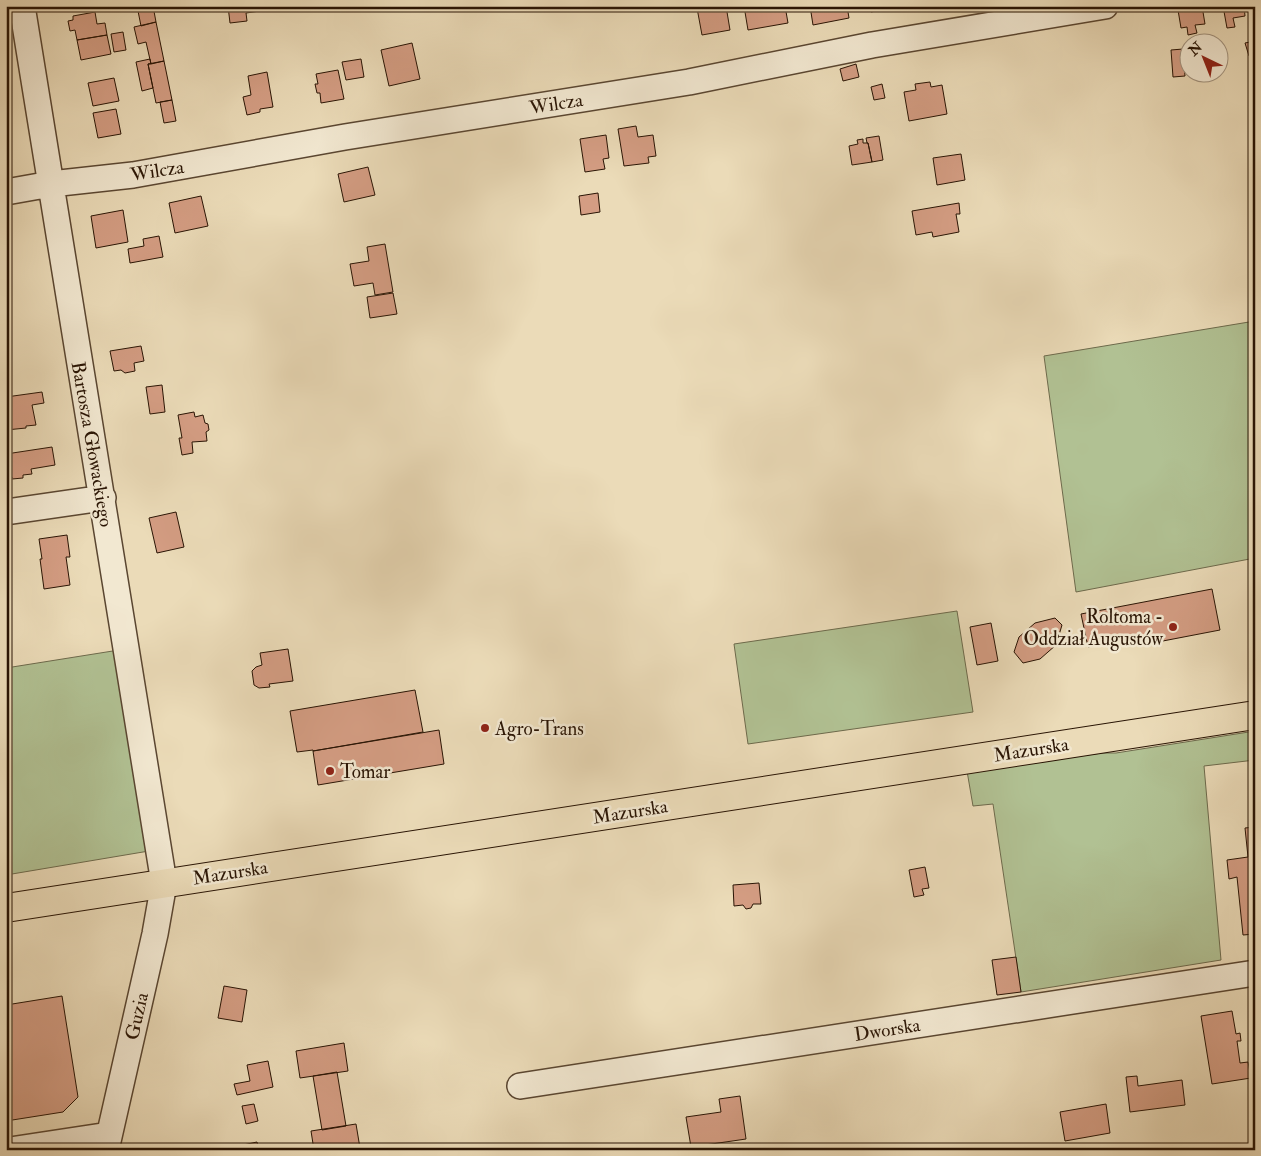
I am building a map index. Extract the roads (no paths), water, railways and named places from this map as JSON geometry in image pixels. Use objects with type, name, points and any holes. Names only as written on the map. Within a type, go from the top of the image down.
[{"type":"main road","name":"Mazurska","points":[[6,908],[164,882],[1255,715]]},
{"type":"street","name":"Bartosza Głowackiego","points":[[22,6],[164,882]]},
{"type":"street","name":"Wilcza","points":[[6,192],[51,184],[139,174],[345,137],[689,82],[872,45],[1105,6]]},
{"type":"street","points":[[6,512],[103,498]]},
{"type":"street","name":"Guzia","points":[[107,1142],[155,934],[164,882]]},
{"type":"street","name":"Dworska","points":[[520,1086],[1255,974]]},
{"type":"street","points":[[10,1150],[107,1142]]},
{"type":"place","name":"Roltoma - Oddział Augustów","points":[[1173,627]]},
{"type":"place","name":"Agro-Trans","points":[[485,728]]},
{"type":"place","name":"Tomar","points":[[330,771]]}]
